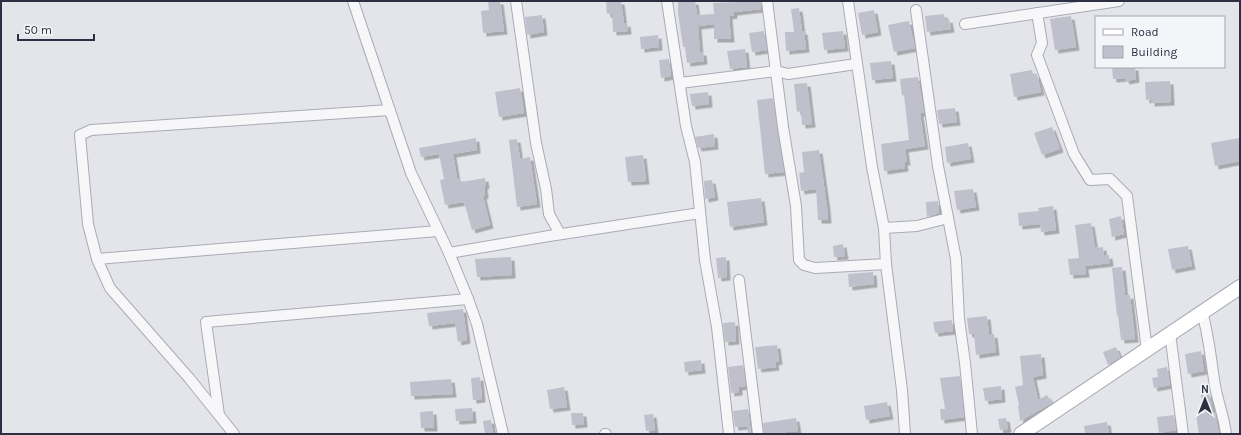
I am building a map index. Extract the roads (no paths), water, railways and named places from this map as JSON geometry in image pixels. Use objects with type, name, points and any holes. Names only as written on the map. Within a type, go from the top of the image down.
[{"type":"street","points":[[353,1],[412,173],[449,253],[477,324],[503,434]]},
{"type":"street","points":[[516,1],[536,143],[546,189],[549,214],[560,234]]},
{"type":"street","points":[[667,1],[689,140],[695,162],[705,260],[717,327],[729,434]]},
{"type":"street","points":[[767,1],[783,127],[796,206],[799,260],[804,265],[816,268],[886,264]]},
{"type":"street","points":[[848,1],[856,64],[884,228],[886,264],[902,390],[905,434]]},
{"type":"street","points":[[964,24],[1119,1]]},
{"type":"street","points":[[916,10],[938,166],[956,259],[960,319],[972,434]]},
{"type":"street","points":[[1037,13],[1042,43],[1037,55],[1074,154],[1090,180],[1110,179],[1126,196],[1147,350]]},
{"type":"street","points":[[680,82],[776,70],[788,74],[856,64]]},
{"type":"street","points":[[234,434],[110,288],[97,259],[88,224],[80,135],[91,130],[390,110]]},
{"type":"street","points":[[449,253],[560,234],[700,213]]},
{"type":"street","points":[[884,228],[917,226],[948,218]]},
{"type":"street","points":[[97,259],[438,231]]},
{"type":"street","points":[[739,280],[758,434]]},
{"type":"street","points":[[1021,434],[1240,287]]},
{"type":"street","points":[[219,415],[206,322],[468,299]]},
{"type":"street","points":[[1202,312],[1207,330],[1215,387],[1226,434]]},
{"type":"street","points":[[1170,334],[1183,434]]}]
